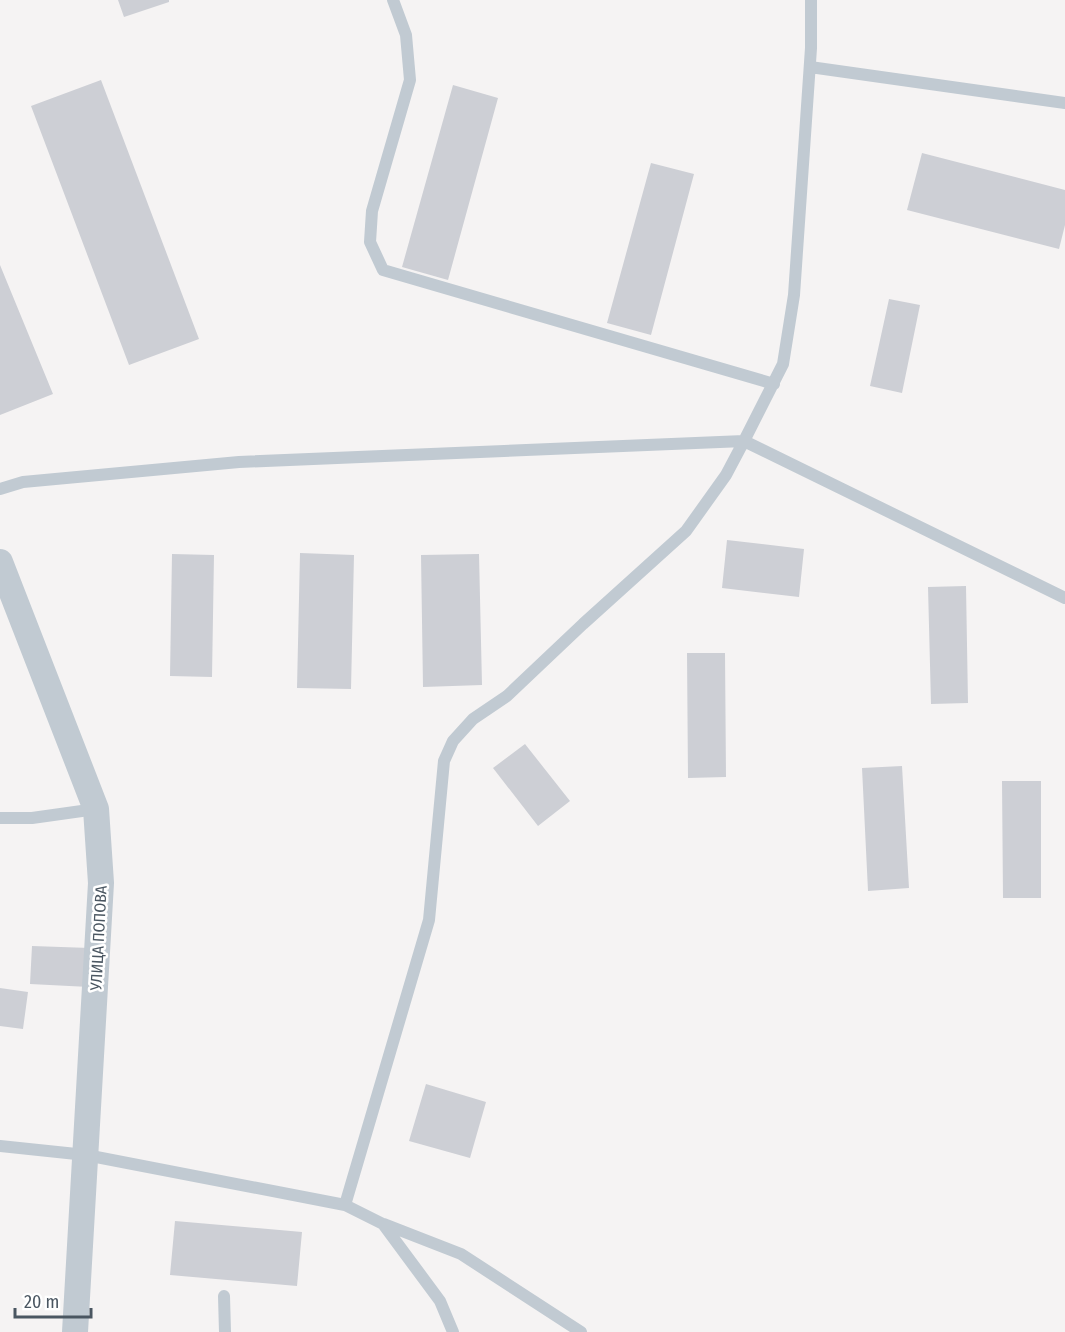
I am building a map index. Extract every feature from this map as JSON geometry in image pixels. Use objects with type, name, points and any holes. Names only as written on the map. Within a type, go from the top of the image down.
[{"type":"street","name":"УЛИЦА ПОПОВА","points":[[0,562],[96,809],[101,882],[75,1332]]},
{"type":"lane","points":[[393,0],[406,35],[410,80],[372,211],[370,242],[383,270],[774,384]]},
{"type":"lane","points":[[345,1205],[429,920],[444,761],[453,741],[473,719],[507,696],[686,531],[726,475],[783,364],[794,295],[810,68],[811,0]]},
{"type":"lane","points":[[810,68],[1065,103]]},
{"type":"lane","points":[[0,489],[23,482],[239,462],[744,441],[1065,598]]},
{"type":"lane","points":[[0,818],[32,818],[96,809]]},
{"type":"lane","points":[[0,1146],[86,1155],[345,1205],[383,1224],[461,1254],[581,1332]]},
{"type":"lane","points":[[383,1224],[440,1301],[453,1332]]},
{"type":"lane","points":[[224,1296],[225,1332]]},
{"type":"building","points":[[118,0],[169,0],[169,2],[124,17]]},
{"type":"building","points":[[101,80],[199,339],[129,365],[31,106]]},
{"type":"building","points":[[453,85],[498,98],[448,280],[402,267]]},
{"type":"building","points":[[922,153],[1065,190],[1065,225],[1059,249],[907,210]]},
{"type":"building","points":[[651,163],[694,174],[651,335],[607,323]]},
{"type":"building","points":[[0,265],[53,394],[0,415]]},
{"type":"building","points":[[889,299],[920,305],[902,393],[870,386]]},
{"type":"building","points":[[727,540],[804,549],[799,597],[722,588]]},
{"type":"building","points":[[300,553],[354,555],[351,689],[297,688]]},
{"type":"building","points":[[172,554],[214,555],[212,677],[170,676]]},
{"type":"building","points":[[479,554],[482,685],[423,687],[421,555]]},
{"type":"building","points":[[966,586],[968,703],[931,704],[928,587]]},
{"type":"building","points":[[687,653],[725,653],[726,777],[688,778]]},
{"type":"building","points":[[525,744],[570,801],[538,826],[493,768]]},
{"type":"building","points":[[902,766],[909,888],[868,891],[862,768]]},
{"type":"building","points":[[1002,781],[1041,781],[1041,898],[1003,898]]},
{"type":"building","points":[[32,946],[90,948],[89,987],[30,984]]},
{"type":"building","points":[[0,988],[28,992],[23,1029],[0,1026]]},
{"type":"building","points":[[426,1084],[486,1102],[470,1158],[409,1141]]},
{"type":"building","points":[[175,1221],[302,1232],[297,1286],[170,1275]]}]
